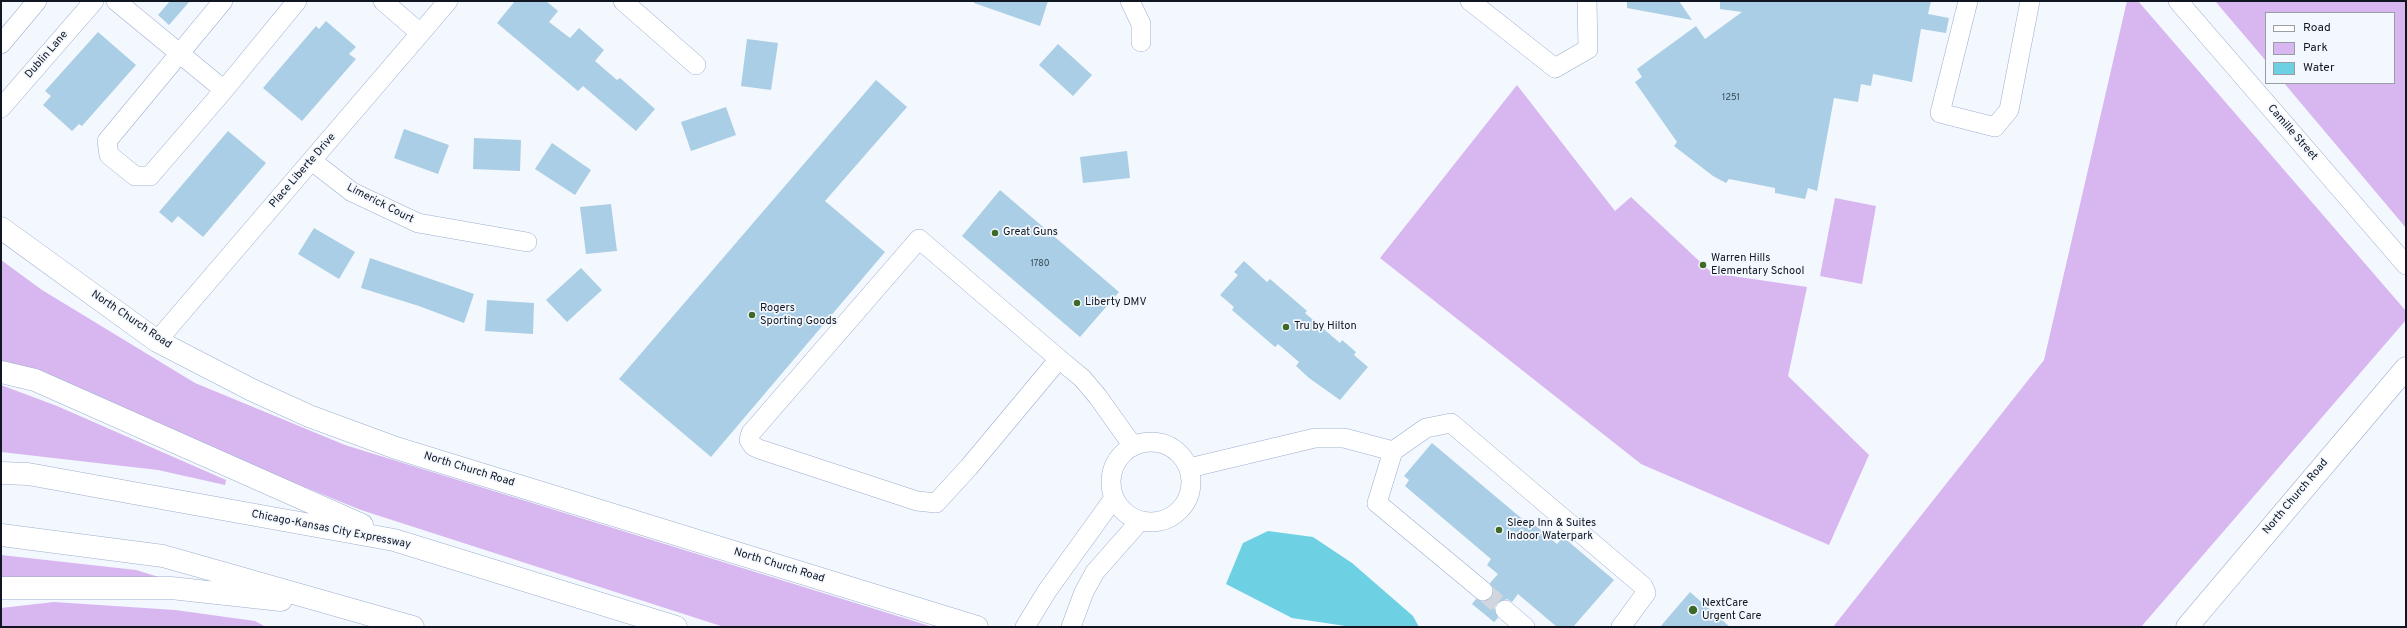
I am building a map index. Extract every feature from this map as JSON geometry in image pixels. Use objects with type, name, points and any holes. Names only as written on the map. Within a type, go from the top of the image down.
[{"type":"main road","name":"North Church Road","points":[[1,228],[157,341],[252,390],[309,416],[396,448],[977,627]]},
{"type":"main road","name":"North Church Road","points":[[2187,627],[2406,368]]},
{"type":"main road","points":[[1,372],[35,380],[394,540]]},
{"type":"main road","name":"Chicago-Kansas City Expressway","points":[[1,473],[28,474],[394,540],[676,627]]},
{"type":"main road","points":[[1,535],[163,556],[413,627]]},
{"type":"main road","points":[[1,588],[171,588],[340,606]]},
{"type":"street","points":[[1,44],[37,1]]},
{"type":"street","name":"Dublin Lane","points":[[1,108],[94,1]]},
{"type":"street","points":[[116,1],[224,90]]},
{"type":"street","points":[[223,1],[107,141],[109,155],[135,176],[150,176],[224,90],[297,1]]},
{"type":"street","points":[[382,1],[420,33]]},
{"type":"street","name":"Place Liberte Drive","points":[[157,341],[448,1]]},
{"type":"street","points":[[622,1],[696,65]]},
{"type":"street","points":[[1130,1],[1141,24],[1141,42]]},
{"type":"street","points":[[1470,1],[1555,68],[1588,49],[1587,1]]},
{"type":"street","points":[[1968,1],[1940,113],[1995,127],[2009,110],[2030,1]]},
{"type":"street","name":"Camille Street","points":[[2178,1],[2406,265]]},
{"type":"street","name":"Limerick Court","points":[[312,161],[352,192],[418,223],[527,242]]},
{"type":"street","points":[[1059,359],[969,467],[936,503],[917,501],[759,449],[753,446],[749,440],[751,433],[918,239],[1059,359],[1098,396],[1133,446]]},
{"type":"street","points":[[1483,591],[1377,503],[1393,451],[1426,428],[1451,423],[1643,586],[1646,594],[1621,627]]},
{"type":"street","points":[[1189,468],[1315,438],[1344,438],[1393,451]]},
{"type":"street","points":[[1152,442],[1170,447],[1184,459],[1189,468],[1191,487],[1188,497],[1180,509],[1169,518],[1159,521],[1140,521],[1124,512],[1114,498],[1111,488],[1113,468],[1125,452],[1133,446],[1152,442]]},
{"type":"street","points":[[1025,627],[1047,591],[1114,498]]},
{"type":"street","points":[[1071,627],[1084,592],[1094,572],[1140,521]]},
{"type":"street","points":[[1505,610],[1525,627]]},
{"type":"green space","points":[[2127,1],[2138,1],[2406,311],[2406,320],[2141,627],[1833,627],[2044,360]]},
{"type":"green space","points":[[2215,1],[2406,1],[2406,228],[2285,84],[2395,84],[2395,12],[2265,12],[2265,60]]},
{"type":"green space","points":[[1517,85],[1615,211],[1631,197],[1712,273],[1807,287],[1788,376],[1869,455],[1829,545],[1641,464],[1380,258]]},
{"type":"green space","points":[[1835,198],[1876,206],[1862,284],[1820,276]]},
{"type":"green space","points":[[1,260],[42,290],[195,383],[345,445],[933,627],[724,627],[361,510],[1,364]]},
{"type":"green space","points":[[1,385],[57,406],[226,480],[225,485],[158,470],[1,452]]},
{"type":"green space","points":[[1,555],[136,570],[162,578],[1,580]]},
{"type":"green space","points":[[54,602],[175,610],[255,621],[266,627],[1,627],[1,608]]},
{"type":"water","points":[[1268,531],[1313,537],[1352,563],[1413,616],[1419,627],[1352,627],[1292,618],[1226,584],[1243,543]]},
{"type":"building","points":[[170,1],[190,1],[169,25],[158,15]]},
{"type":"building","points":[[515,1],[546,1],[558,11],[549,22],[570,38],[579,28],[604,50],[595,61],[617,80],[620,78],[655,109],[636,131],[583,86],[578,91],[497,23]]},
{"type":"building","points":[[974,1],[1048,1],[1040,26],[974,3]]},
{"type":"building","points":[[1627,1],[1679,1],[1692,20],[1627,8]]},
{"type":"building","points":[[1720,1],[1931,1],[1928,14],[1949,18],[1946,33],[1921,29],[1912,82],[1873,74],[1871,86],[1861,84],[1858,102],[1834,98],[1817,191],[1808,188],[1805,199],[1775,193],[1775,188],[1729,179],[1726,183],[1713,176],[1674,146],[1677,142],[1635,82],[1642,77],[1637,69],[1696,26],[1705,39],[1742,12],[1720,9]]},
{"type":"building","points":[[326,21],[356,47],[349,54],[356,59],[302,121],[263,88],[316,26],[319,29]]},
{"type":"building","points":[[98,32],[136,65],[82,126],[79,124],[72,131],[43,105],[51,96],[45,91]]},
{"type":"building","points":[[747,39],[778,43],[771,90],[741,86]]},
{"type":"building","points":[[1058,44],[1092,75],[1073,96],[1039,65]]},
{"type":"building","name":"Rogers Sporting Goods","points":[[876,80],[907,107],[825,201],[885,252],[711,457],[619,379]]},
{"type":"building","points":[[726,107],[736,135],[691,151],[681,122]]},
{"type":"building","points":[[404,129],[449,145],[438,174],[394,158]]},
{"type":"building","points":[[228,131],[266,163],[203,237],[178,216],[172,223],[159,212]]},
{"type":"building","points":[[474,138],[521,140],[520,171],[473,169]]},
{"type":"building","points":[[552,143],[591,170],[575,195],[535,169]]},
{"type":"building","points":[[1127,151],[1130,178],[1083,183],[1080,157]]},
{"type":"building","points":[[1000,190],[1119,292],[1080,337],[962,236]]},
{"type":"building","points":[[611,204],[617,251],[586,254],[580,207]]},
{"type":"building","points":[[314,228],[355,252],[339,279],[298,254]]},
{"type":"building","points":[[370,258],[474,294],[464,323],[419,306],[361,288]]},
{"type":"building","name":"Tru by Hilton","points":[[1244,261],[1267,282],[1270,279],[1307,311],[1305,313],[1340,343],[1342,340],[1356,352],[1354,355],[1368,367],[1340,400],[1309,378],[1296,366],[1299,362],[1278,344],[1275,347],[1232,310],[1234,307],[1220,295],[1238,275],[1234,272]]},
{"type":"building","points":[[581,268],[602,290],[567,322],[546,300]]},
{"type":"building","points":[[487,300],[534,303],[533,334],[485,331]]},
{"type":"building","name":"Sleep Inn & Suites Indoor Waterpark","points":[[1432,443],[1527,523],[1529,520],[1557,544],[1563,537],[1614,580],[1573,627],[1557,627],[1518,594],[1512,602],[1507,599],[1497,603],[1494,608],[1498,618],[1494,622],[1472,604],[1476,599],[1487,601],[1494,593],[1490,583],[1498,574],[1487,565],[1491,559],[1405,486],[1409,480],[1404,476]]},
{"type":"building","name":"NextCare Urgent Care","points":[[1690,592],[1730,627],[1660,627]]},
{"type":"tunnel","points":[[1483,591],[1505,610]]},
{"type":"place","name":"Great Guns","points":[[995,233]]},
{"type":"place","name":"Warren Hills Elementary School","points":[[1703,265]]},
{"type":"place","name":"Liberty DMV","points":[[1077,303]]},
{"type":"place","name":"Rogers Sporting Goods","points":[[752,315]]},
{"type":"place","name":"Tru by Hilton","points":[[1286,327]]},
{"type":"place","name":"Sleep Inn & Suites Indoor Waterpark","points":[[1499,530]]},
{"type":"place","name":"NextCare Urgent Care","points":[[1693,610]]}]
